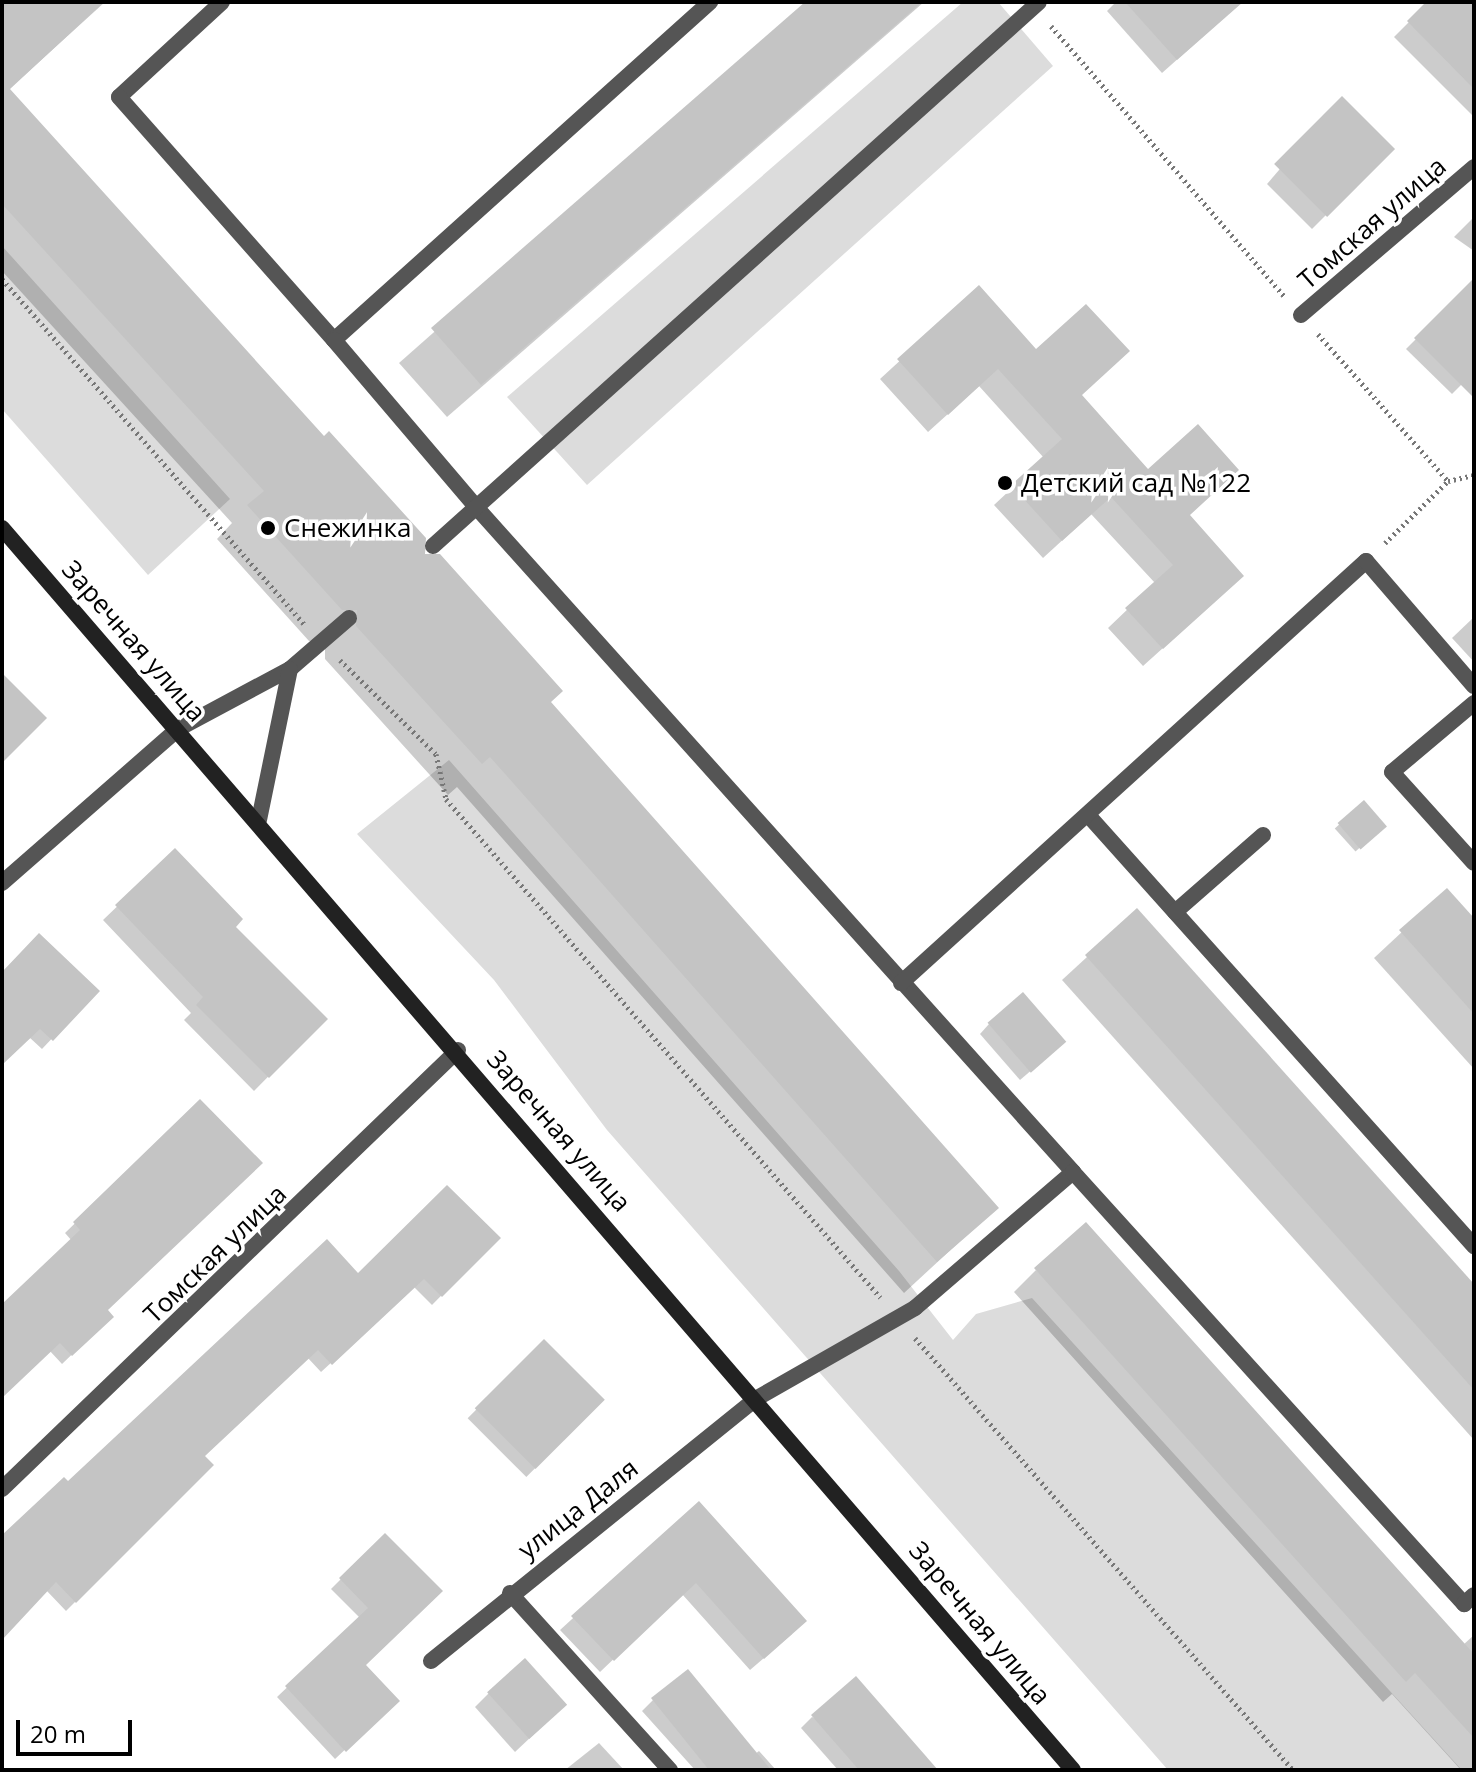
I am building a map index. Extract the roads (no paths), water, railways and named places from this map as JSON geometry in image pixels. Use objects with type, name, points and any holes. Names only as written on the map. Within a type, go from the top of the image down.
[{"type":"street","points":[[222,2],[119,97],[334,340],[476,507],[901,983],[1464,1604],[1474,1595]]},
{"type":"street","points":[[334,340],[710,2]]},
{"type":"street","points":[[433,546],[1036,5]]},
{"type":"street","name":"Томская улица","points":[[1301,315],[1474,167]]},
{"type":"street","name":"Заречная улица","points":[[2,528],[458,1050],[1073,1770]]},
{"type":"street","points":[[901,983],[1366,561],[1474,686]]},
{"type":"street","points":[[2,883],[178,729],[290,669],[349,618]]},
{"type":"street","points":[[259,820],[290,669]]},
{"type":"street","points":[[1474,703],[1392,772],[1474,863]]},
{"type":"street","points":[[1088,815],[1474,1246]]},
{"type":"street","points":[[1175,912],[1263,835]]},
{"type":"street","name":"Томская улица","points":[[2,1489],[458,1050]]},
{"type":"street","name":"улица Даля","points":[[431,1661],[510,1593],[757,1398],[898,1318],[1073,1172]]},
{"type":"street","points":[[510,1593],[670,1770]]},
{"type":"place","name":"Детский сад №122","points":[[1005,483]]},
{"type":"place","name":"Снежинка","points":[[268,528]]}]
